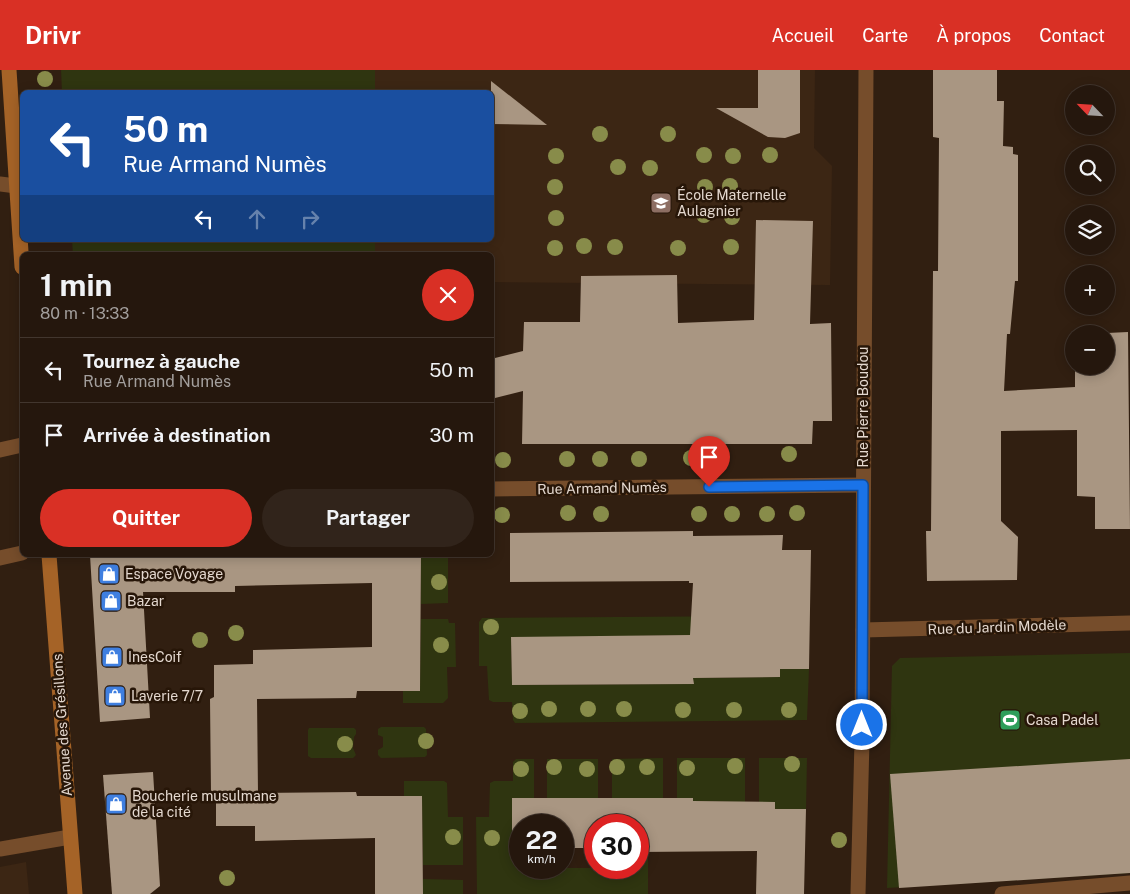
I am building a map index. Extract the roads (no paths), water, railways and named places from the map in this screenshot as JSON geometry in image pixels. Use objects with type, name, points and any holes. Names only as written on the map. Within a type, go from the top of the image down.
[{"type":"main road","points":[[9,70],[20,240]]},
{"type":"main road","name":"Avenue des Grésillons","points":[[50,557],[74,894]]},
{"type":"street","name":"Rue Pierre Boudou","points":[[858,894],[863,630],[866,70]]},
{"type":"street","points":[[0,184],[16,186]]},
{"type":"street","points":[[0,450],[20,445]]},
{"type":"street","name":"Rue Armand Numès","points":[[494,489],[863,485]]},
{"type":"street","points":[[0,558],[20,553]]},
{"type":"street","name":"Rue du Jardin Modèle","points":[[863,630],[1130,623]]},
{"type":"street","points":[[0,849],[70,837]]},
{"type":"street","points":[[1002,894],[1126,887]]},
{"type":"place","name":"École Maternelle Aulagnier","points":[[661,203]]},
{"type":"place","name":"Espace Voyage","points":[[109,574]]},
{"type":"place","name":"Bazar","points":[[111,601]]},
{"type":"place","name":"InesCoif","points":[[112,657]]},
{"type":"place","name":"Laverie 7/7","points":[[115,696]]},
{"type":"place","name":"Casa Padel","points":[[1010,720]]},
{"type":"place","name":"Boucherie musulmane de la cité","points":[[116,804]]}]
